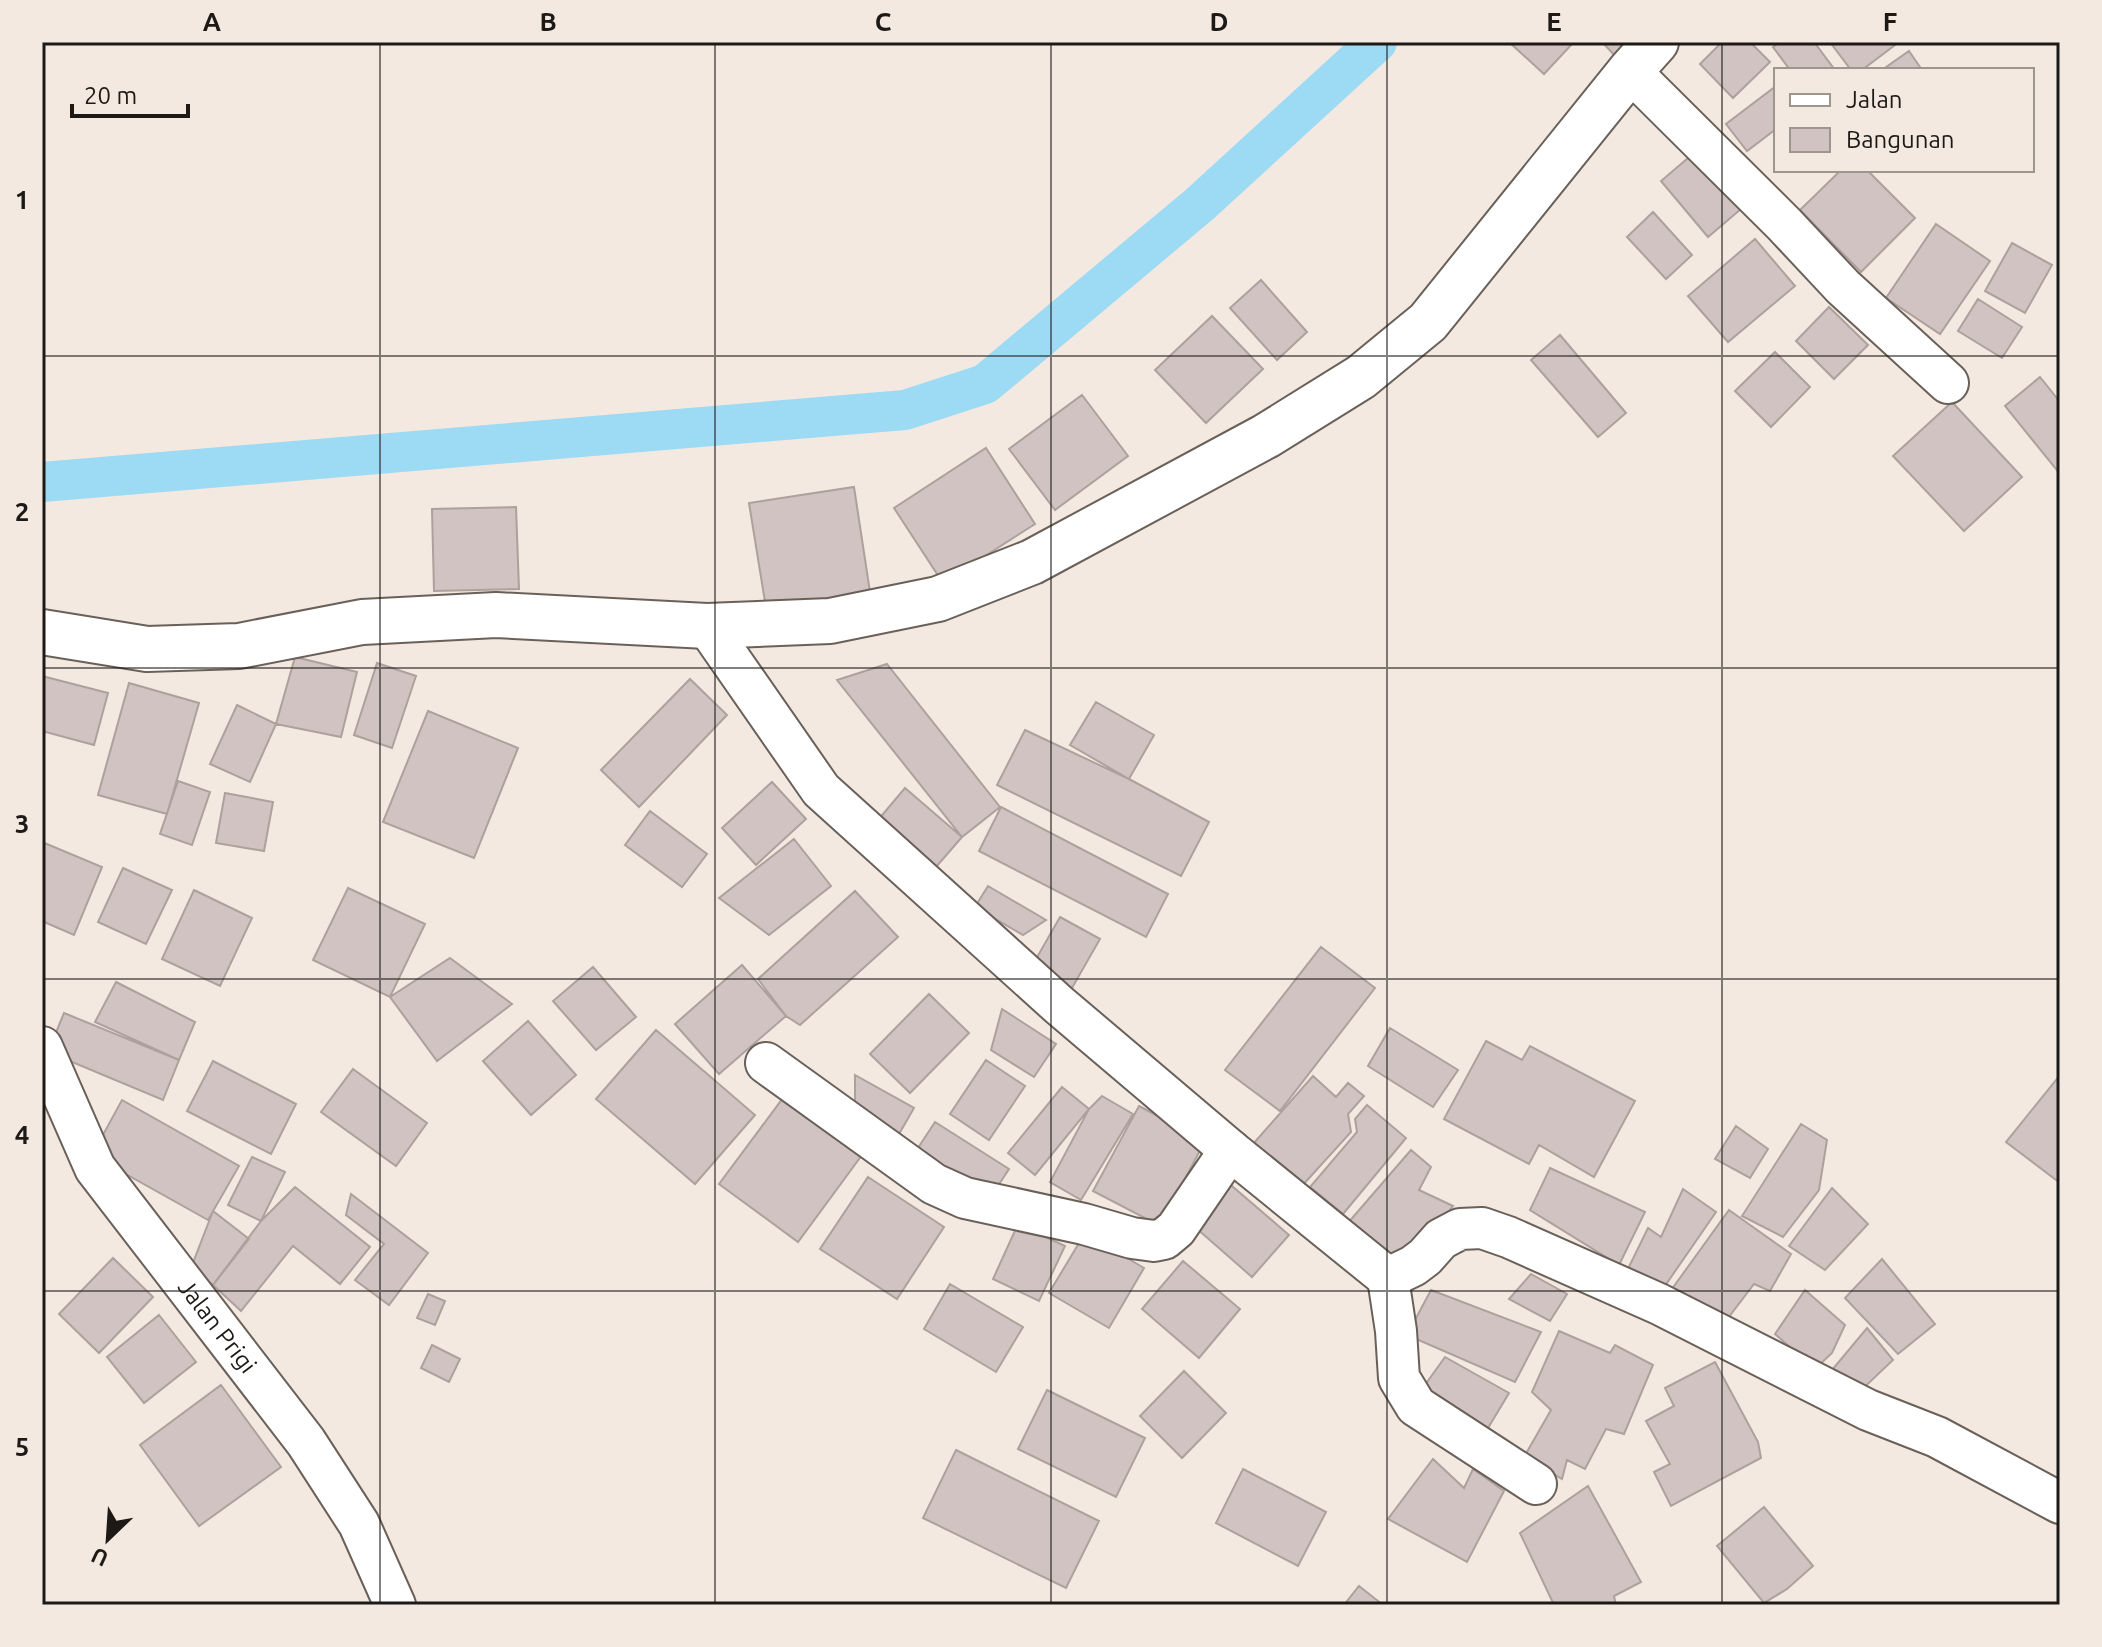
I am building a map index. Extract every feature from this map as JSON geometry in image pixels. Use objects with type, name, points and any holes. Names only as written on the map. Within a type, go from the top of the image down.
[{"type":"main road","points":[[42,632],[147,649],[239,646],[362,622],[496,615],[707,626],[830,621],[938,599],[1032,562],[1266,436],[1361,377],[1428,322],[1643,56]]},
{"type":"street","points":[[1643,56],[1784,224],[1843,287],[1948,383]]},
{"type":"street","points":[[707,626],[821,790],[1059,1005],[1388,1278],[1399,1378],[1416,1406],[1536,1484]]},
{"type":"street","name":"Jalan Prigi","points":[[42,1047],[95,1168],[306,1442],[359,1524],[395,1605]]},
{"type":"street","points":[[766,1063],[934,1184],[965,1198],[1084,1224],[1132,1238],[1164,1239],[1176,1229],[1230,1150]]},
{"type":"street","points":[[1388,1278],[1413,1266],[1441,1239],[1460,1229],[1482,1228],[1659,1304],[1868,1410],[1937,1437],[2060,1503]]},
{"type":"building","points":[[1509,42],[1572,42],[1573,43],[1544,74]]},
{"type":"building","points":[[1602,42],[1637,42],[1618,59]]},
{"type":"building","points":[[1722,42],[1750,42],[1770,62],[1733,98],[1700,64]]},
{"type":"building","points":[[1780,42],[1814,42],[1834,68],[1789,68],[1773,47]]},
{"type":"building","points":[[1830,42],[1899,42],[1865,68],[1850,68]]},
{"type":"building","points":[[1909,51],[1921,68],[1885,68]]},
{"type":"building","points":[[1774,88],[1774,131],[1747,151],[1726,124]]},
{"type":"building","points":[[1694,153],[1741,209],[1708,237],[1661,181]]},
{"type":"building","points":[[1839,172],[1869,172],[1915,218],[1861,272],[1800,210]]},
{"type":"building","points":[[1653,212],[1692,255],[1666,279],[1627,237]]},
{"type":"building","points":[[1936,224],[1990,261],[1940,334],[1886,298]]},
{"type":"building","points":[[1755,239],[1795,286],[1728,342],[1688,296]]},
{"type":"building","points":[[2012,243],[2052,265],[2025,313],[1985,291]]},
{"type":"building","points":[[1261,280],[1307,332],[1277,360],[1230,308]]},
{"type":"building","points":[[1978,299],[2022,327],[2002,358],[1958,331]]},
{"type":"building","points":[[1829,307],[1868,345],[1834,379],[1796,341]]},
{"type":"building","points":[[1212,316],[1263,369],[1206,423],[1155,370]]},
{"type":"building","points":[[1560,335],[1626,413],[1598,437],[1531,360]]},
{"type":"building","points":[[1775,352],[1810,387],[1771,427],[1735,391]]},
{"type":"building","points":[[2040,377],[2060,402],[2060,474],[2005,406]]},
{"type":"building","points":[[1082,395],[1128,456],[1055,510],[1009,449]]},
{"type":"building","points":[[1952,402],[2022,477],[1964,531],[1893,456]]},
{"type":"building","points":[[986,448],[1035,524],[943,583],[894,508]]},
{"type":"building","points":[[854,487],[870,592],[766,608],[749,503]]},
{"type":"building","points":[[516,507],[519,589],[434,591],[432,509]]},
{"type":"building","points":[[295,657],[357,672],[341,737],[276,724]]},
{"type":"building","points":[[377,663],[416,676],[392,748],[354,735]]},
{"type":"building","points":[[887,664],[1000,807],[962,837],[837,680]]},
{"type":"building","points":[[42,676],[108,693],[94,745],[42,731]]},
{"type":"building","points":[[690,679],[727,715],[639,807],[601,770]]},
{"type":"building","points":[[129,683],[199,703],[167,814],[98,795]]},
{"type":"building","points":[[1096,702],[1154,735],[1129,779],[1070,745]]},
{"type":"building","points":[[237,705],[276,724],[250,782],[210,764]]},
{"type":"building","points":[[428,711],[518,748],[474,858],[383,822]]},
{"type":"building","points":[[1025,730],[1129,779],[1209,822],[1181,876],[997,785]]},
{"type":"building","points":[[178,781],[210,792],[192,845],[160,834]]},
{"type":"building","points":[[772,782],[806,819],[756,865],[722,828]]},
{"type":"building","points":[[905,788],[962,837],[929,875],[873,826]]},
{"type":"building","points":[[225,793],[273,802],[264,851],[216,843]]},
{"type":"building","points":[[1001,807],[1168,894],[1146,937],[979,851]]},
{"type":"building","points":[[650,811],[707,854],[682,887],[625,845]]},
{"type":"building","points":[[794,839],[831,886],[769,935],[719,898]]},
{"type":"building","points":[[42,842],[102,867],[74,935],[42,921]]},
{"type":"building","points":[[123,868],[172,890],[146,944],[98,922]]},
{"type":"building","points":[[988,886],[1046,920],[1023,935],[975,907]]},
{"type":"building","points":[[348,888],[425,924],[390,997],[313,960]]},
{"type":"building","points":[[194,890],[252,918],[220,986],[162,959]]},
{"type":"building","points":[[855,891],[898,937],[800,1025],[786,1016],[758,979]]},
{"type":"building","points":[[1060,917],[1100,939],[1072,988],[1032,966]]},
{"type":"building","points":[[1321,947],[1375,988],[1280,1111],[1225,1070]]},
{"type":"building","points":[[450,958],[512,1004],[437,1061],[390,997]]},
{"type":"building","points":[[742,965],[786,1016],[719,1074],[675,1024]]},
{"type":"building","points":[[593,967],[636,1017],[596,1050],[553,1001]]},
{"type":"building","points":[[116,982],[195,1022],[179,1060],[95,1022]]},
{"type":"building","points":[[929,994],[969,1033],[910,1093],[870,1054]]},
{"type":"building","points":[[1002,1009],[1056,1044],[1034,1077],[991,1050]]},
{"type":"building","points":[[64,1013],[179,1060],[163,1100],[48,1052]]},
{"type":"building","points":[[528,1021],[576,1075],[531,1115],[483,1061]]},
{"type":"building","points":[[1390,1028],[1458,1070],[1433,1107],[1368,1066]]},
{"type":"building","points":[[656,1030],[755,1115],[695,1184],[596,1099]]},
{"type":"building","points":[[1486,1041],[1522,1060],[1530,1046],[1635,1101],[1594,1177],[1539,1145],[1529,1164],[1444,1119]]},
{"type":"building","points":[[986,1060],[1025,1086],[989,1140],[950,1114]]},
{"type":"building","points":[[213,1061],[296,1104],[271,1154],[187,1111]]},
{"type":"building","points":[[353,1069],[427,1123],[396,1166],[321,1112]]},
{"type":"building","points":[[855,1075],[914,1108],[899,1134],[855,1108]]},
{"type":"building","points":[[2060,1075],[2060,1183],[2006,1142]]},
{"type":"building","points":[[1313,1076],[1336,1097],[1348,1083],[1364,1096],[1348,1114],[1351,1132],[1301,1187],[1253,1144]]},
{"type":"building","points":[[1062,1087],[1089,1109],[1035,1175],[1008,1153]]},
{"type":"building","points":[[1102,1096],[1133,1114],[1081,1200],[1050,1182],[1089,1109]]},
{"type":"building","points":[[783,1098],[862,1155],[798,1242],[719,1184]]},
{"type":"building","points":[[122,1100],[239,1166],[208,1220],[92,1155]]},
{"type":"building","points":[[1367,1105],[1406,1138],[1343,1214],[1310,1187],[1357,1132],[1355,1119]]},
{"type":"building","points":[[1139,1106],[1205,1141],[1160,1226],[1093,1191]]},
{"type":"building","points":[[935,1122],[1009,1169],[990,1198],[916,1151]]},
{"type":"building","points":[[1801,1124],[1827,1140],[1819,1190],[1783,1237],[1742,1216]]},
{"type":"building","points":[[1736,1126],[1768,1149],[1750,1178],[1715,1159]]},
{"type":"building","points":[[1411,1150],[1431,1167],[1419,1190],[1453,1206],[1427,1240],[1404,1263],[1341,1231]]},
{"type":"building","points":[[252,1157],[285,1172],[261,1221],[228,1205]]},
{"type":"building","points":[[1550,1168],[1645,1212],[1619,1265],[1530,1210]]},
{"type":"building","points":[[868,1177],[944,1227],[897,1299],[820,1249]]},
{"type":"building","points":[[1225,1180],[1289,1235],[1252,1277],[1188,1221]]},
{"type":"building","points":[[295,1187],[370,1247],[340,1284],[293,1246],[241,1311],[213,1285],[261,1221]]},
{"type":"building","points":[[1832,1188],[1868,1224],[1825,1270],[1789,1246]]},
{"type":"building","points":[[1683,1189],[1716,1212],[1658,1296],[1622,1281],[1648,1228],[1661,1237]]},
{"type":"building","points":[[351,1194],[428,1253],[389,1305],[355,1280],[384,1244],[346,1215]]},
{"type":"building","points":[[1729,1210],[1791,1254],[1770,1291],[1754,1284],[1719,1330],[1664,1300]]},
{"type":"building","points":[[213,1211],[249,1239],[213,1285],[191,1268]]},
{"type":"building","points":[[1018,1224],[1065,1246],[1039,1301],[993,1279]]},
{"type":"building","points":[[1085,1233],[1144,1268],[1109,1328],[1049,1293]]},
{"type":"building","points":[[113,1258],[153,1297],[99,1353],[59,1314]]},
{"type":"building","points":[[1882,1259],[1935,1324],[1898,1354],[1845,1298]]},
{"type":"building","points":[[1183,1261],[1240,1309],[1199,1358],[1142,1309]]},
{"type":"building","points":[[1531,1274],[1567,1294],[1550,1321],[1509,1299]]},
{"type":"building","points":[[950,1284],[1023,1327],[996,1372],[924,1329]]},
{"type":"building","points":[[1431,1290],[1541,1332],[1515,1382],[1407,1335]]},
{"type":"building","points":[[1805,1290],[1845,1325],[1832,1353],[1815,1369],[1775,1334]]},
{"type":"building","points":[[428,1294],[445,1301],[435,1325],[417,1318]]},
{"type":"building","points":[[159,1315],[196,1362],[144,1403],[107,1357]]},
{"type":"building","points":[[1867,1328],[1893,1360],[1852,1399],[1827,1376]]},
{"type":"building","points":[[1559,1331],[1610,1353],[1615,1345],[1653,1365],[1624,1434],[1606,1429],[1585,1469],[1567,1460],[1562,1479],[1524,1457],[1551,1410],[1532,1392]]},
{"type":"building","points":[[432,1345],[460,1359],[449,1382],[421,1368]]},
{"type":"building","points":[[1445,1357],[1509,1393],[1485,1433],[1420,1392]]},
{"type":"building","points":[[1715,1362],[1758,1442],[1761,1458],[1671,1506],[1654,1472],[1670,1464],[1646,1421],[1674,1406],[1665,1388]]},
{"type":"building","points":[[1184,1371],[1226,1413],[1182,1458],[1140,1416]]},
{"type":"building","points":[[221,1385],[281,1467],[199,1526],[140,1445]]},
{"type":"building","points":[[1047,1390],[1145,1438],[1116,1497],[1018,1449]]},
{"type":"building","points":[[956,1450],[1099,1521],[1066,1588],[923,1518]]},
{"type":"building","points":[[1433,1459],[1464,1488],[1473,1469],[1504,1491],[1467,1562],[1388,1519]]},
{"type":"building","points":[[1243,1469],[1326,1512],[1298,1566],[1216,1523]]},
{"type":"building","points":[[1588,1486],[1641,1582],[1614,1596],[1616,1605],[1554,1605],[1520,1533]]},
{"type":"building","points":[[1764,1507],[1813,1566],[1787,1589],[1764,1603],[1717,1546]]},
{"type":"building","points":[[1359,1586],[1383,1605],[1344,1605]]},
{"type":"waterway","points":[[42,482],[905,410],[985,384],[1200,204],[1377,42]]}]
